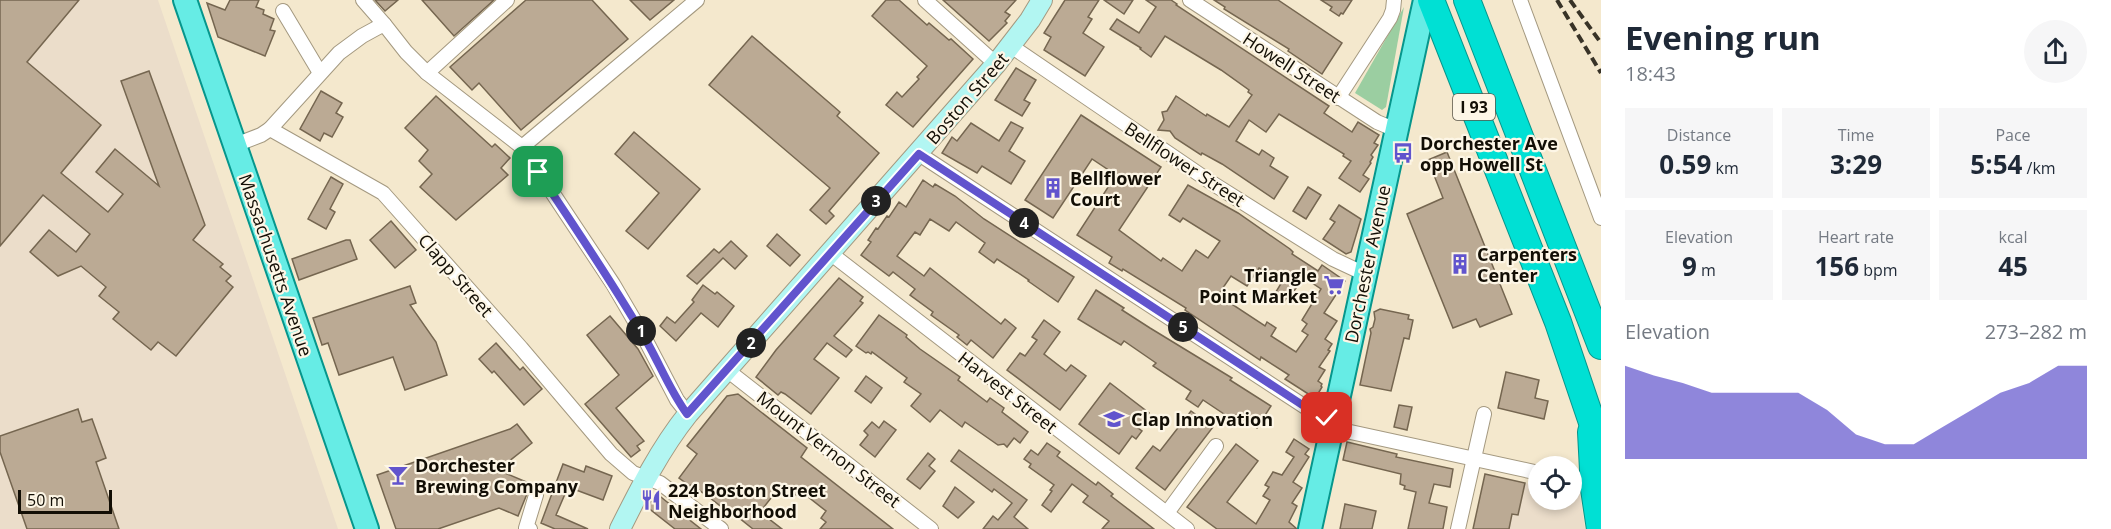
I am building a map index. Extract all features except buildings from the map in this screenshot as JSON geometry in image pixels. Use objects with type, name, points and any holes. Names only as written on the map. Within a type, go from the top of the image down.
[{"type":"highway","name":"I 93","points":[[1467,0],[1601,346]]},
{"type":"highway","name":"I 93","points":[[1425,7],[1550,302],[1601,449]]},
{"type":"highway","points":[[1589,410],[1594,489],[1600,529]]},
{"type":"main road","name":"Massachusetts Avenue","points":[[184,0],[367,529]]},
{"type":"main road","name":"Boston Street","points":[[620,529],[645,478],[674,430],[919,154],[1011,46],[1042,0]]},
{"type":"main road","name":"Dorchester Avenue","points":[[1310,529],[1396,130],[1425,7]]},
{"type":"street","points":[[363,0],[406,52],[427,73],[522,147],[613,284],[687,414]]},
{"type":"street","points":[[427,73],[507,0]]},
{"type":"street","points":[[522,147],[697,0]]},
{"type":"street","points":[[925,0],[996,64]]},
{"type":"street","name":"Howell Street","points":[[1190,0],[1338,98],[1377,122],[1396,130]]},
{"type":"street","points":[[1338,98],[1390,18],[1394,0]]},
{"type":"street","points":[[1520,0],[1601,218]]},
{"type":"street","points":[[283,11],[320,73]]},
{"type":"street","points":[[234,145],[261,135],[270,129],[339,53],[362,36],[384,24]]},
{"type":"street","name":"Bellflower Street","points":[[1011,46],[1212,183],[1333,259],[1365,274]]},
{"type":"street","name":"Clapp Street","points":[[270,129],[383,193],[513,339],[611,454],[626,468],[660,483],[721,529]]},
{"type":"street","points":[[919,154],[1333,424],[1528,471]]},
{"type":"street","name":"Harvest Street","points":[[830,253],[1187,529]]},
{"type":"street","name":"Mount Vernon Street","points":[[728,370],[931,529]]},
{"type":"street","points":[[1458,529],[1484,414]]},
{"type":"street","points":[[1167,513],[1216,446]]},
{"type":"street","points":[[530,529],[526,528],[536,495]]},
{"type":"shaded area","points":[[0,0],[158,0],[338,529],[0,529]]},
{"type":"shaded area","points":[[1525,483],[1528,484],[1528,510],[1582,510],[1582,508],[1585,529],[1509,529],[1512,514],[1518,515]]},
{"type":"green space","points":[[1404,7],[1386,107],[1382,110],[1355,93]]},
{"type":"railway","points":[[1557,0],[1601,73]]},
{"type":"railway","points":[[1570,0],[1601,43]]},
{"type":"place","name":"Dorchester Ave opp Howell St","points":[[1403,153]]},
{"type":"place","name":"Bellflower Court","points":[[1053,188]]},
{"type":"place","name":"Carpenters Center","points":[[1460,264]]},
{"type":"place","name":"Triangle Point Market","points":[[1334,285]]},
{"type":"place","name":"Clap Innovation","points":[[1114,419]]},
{"type":"place","name":"Dorchester Brewing Company","points":[[398,475]]},
{"type":"place","name":"224 Boston Street Neighborhood","points":[[651,500]]},
{"type":"route","points":[[538,172],[613,284],[687,414],[919,154],[1313,412],[1327,418]]}]
